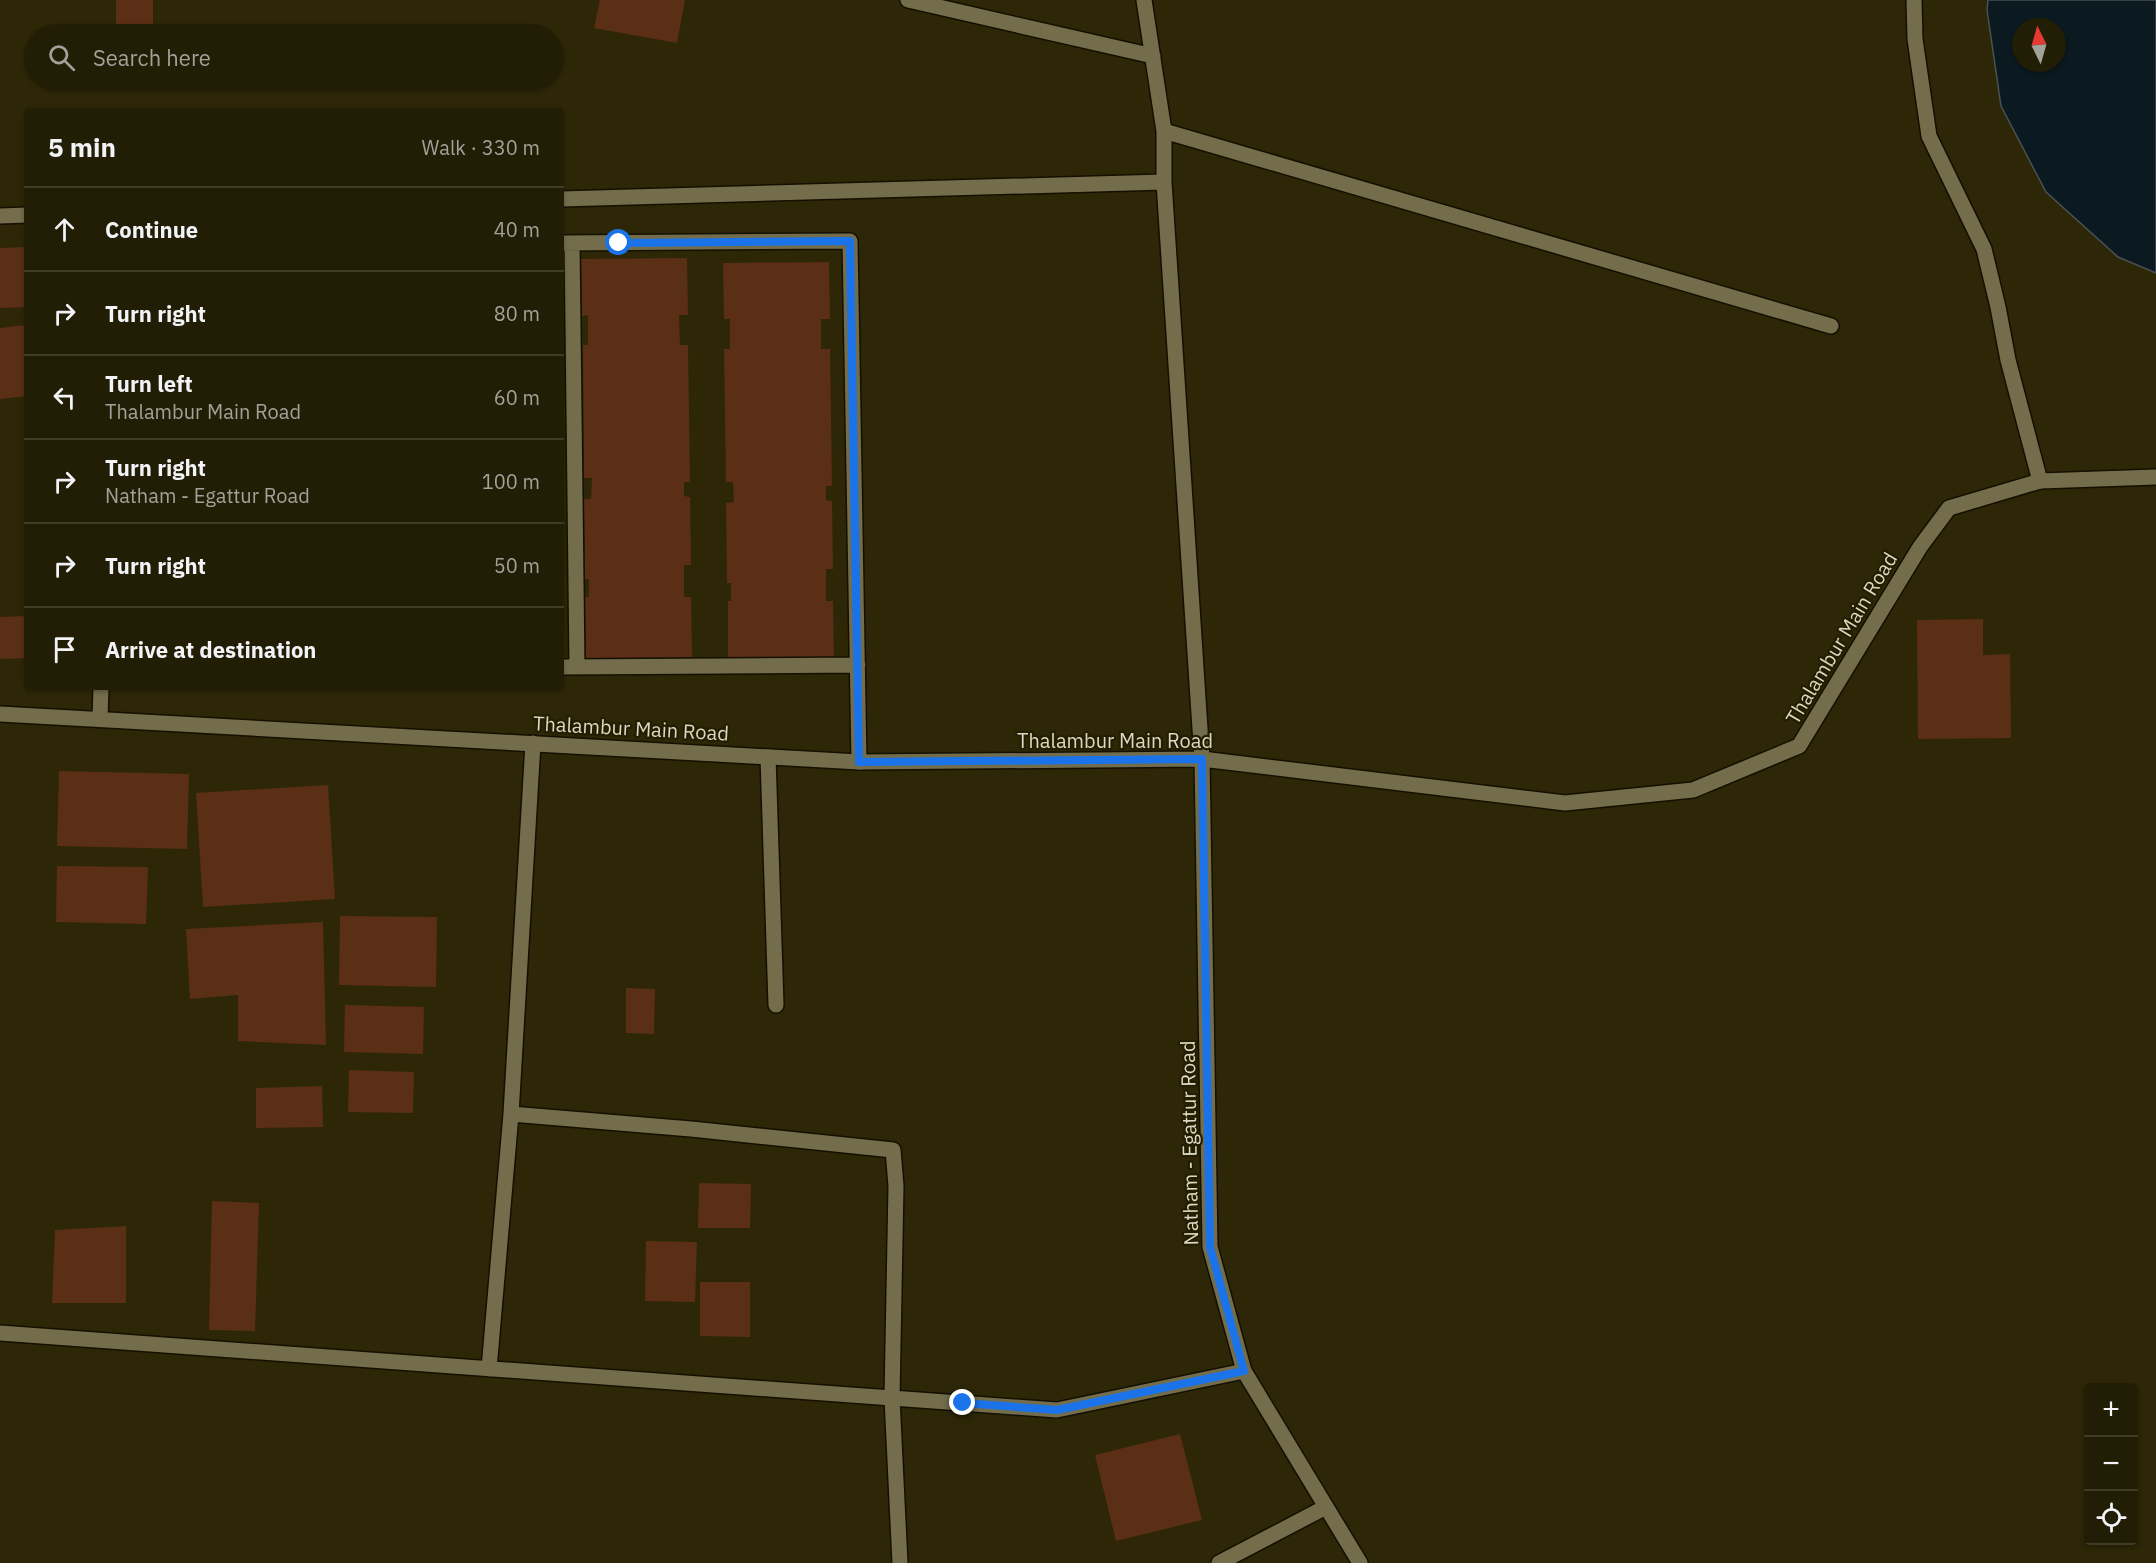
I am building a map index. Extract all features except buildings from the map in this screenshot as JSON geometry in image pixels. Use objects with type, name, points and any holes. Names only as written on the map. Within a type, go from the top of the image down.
[{"type":"street","points":[[908,0],[1153,56]]},
{"type":"street","name":"Natham - Egattur Road","points":[[1144,0],[1164,131],[1164,182],[1202,759],[1210,1247],[1244,1371],[1360,1563]]},
{"type":"street","points":[[1914,0],[1916,39],[1929,136],[1984,249],[2008,360],[2040,481]]},
{"type":"street","points":[[1164,131],[1832,326]]},
{"type":"street","points":[[564,199],[1164,182]]},
{"type":"street","points":[[0,216],[24,215]]},
{"type":"street","points":[[577,667],[567,243],[850,241],[859,762]]},
{"type":"street","name":"Thalambur Main Road","points":[[0,714],[859,762],[1202,759],[1565,803],[1693,790],[1799,746],[1920,547],[1949,508],[2040,481],[2156,477]]},
{"type":"street","points":[[564,667],[858,665]]},
{"type":"street","points":[[100,719],[101,690]]},
{"type":"street","points":[[489,1369],[512,1114],[533,743]]},
{"type":"street","points":[[768,757],[776,1005]]},
{"type":"street","points":[[512,1114],[691,1129],[893,1150],[896,1186],[892,1398],[900,1563]]},
{"type":"street","points":[[0,1333],[1057,1410],[1244,1371]]},
{"type":"street","points":[[1219,1563],[1326,1507]]},
{"type":"shaded area","points":[[1988,0],[2156,0],[2156,273],[2118,257],[2046,192],[2001,106],[1987,10]]},
{"type":"route","points":[[619,243],[850,241],[859,762],[1202,759],[1210,1247],[1244,1371],[1057,1410],[963,1403]]}]
